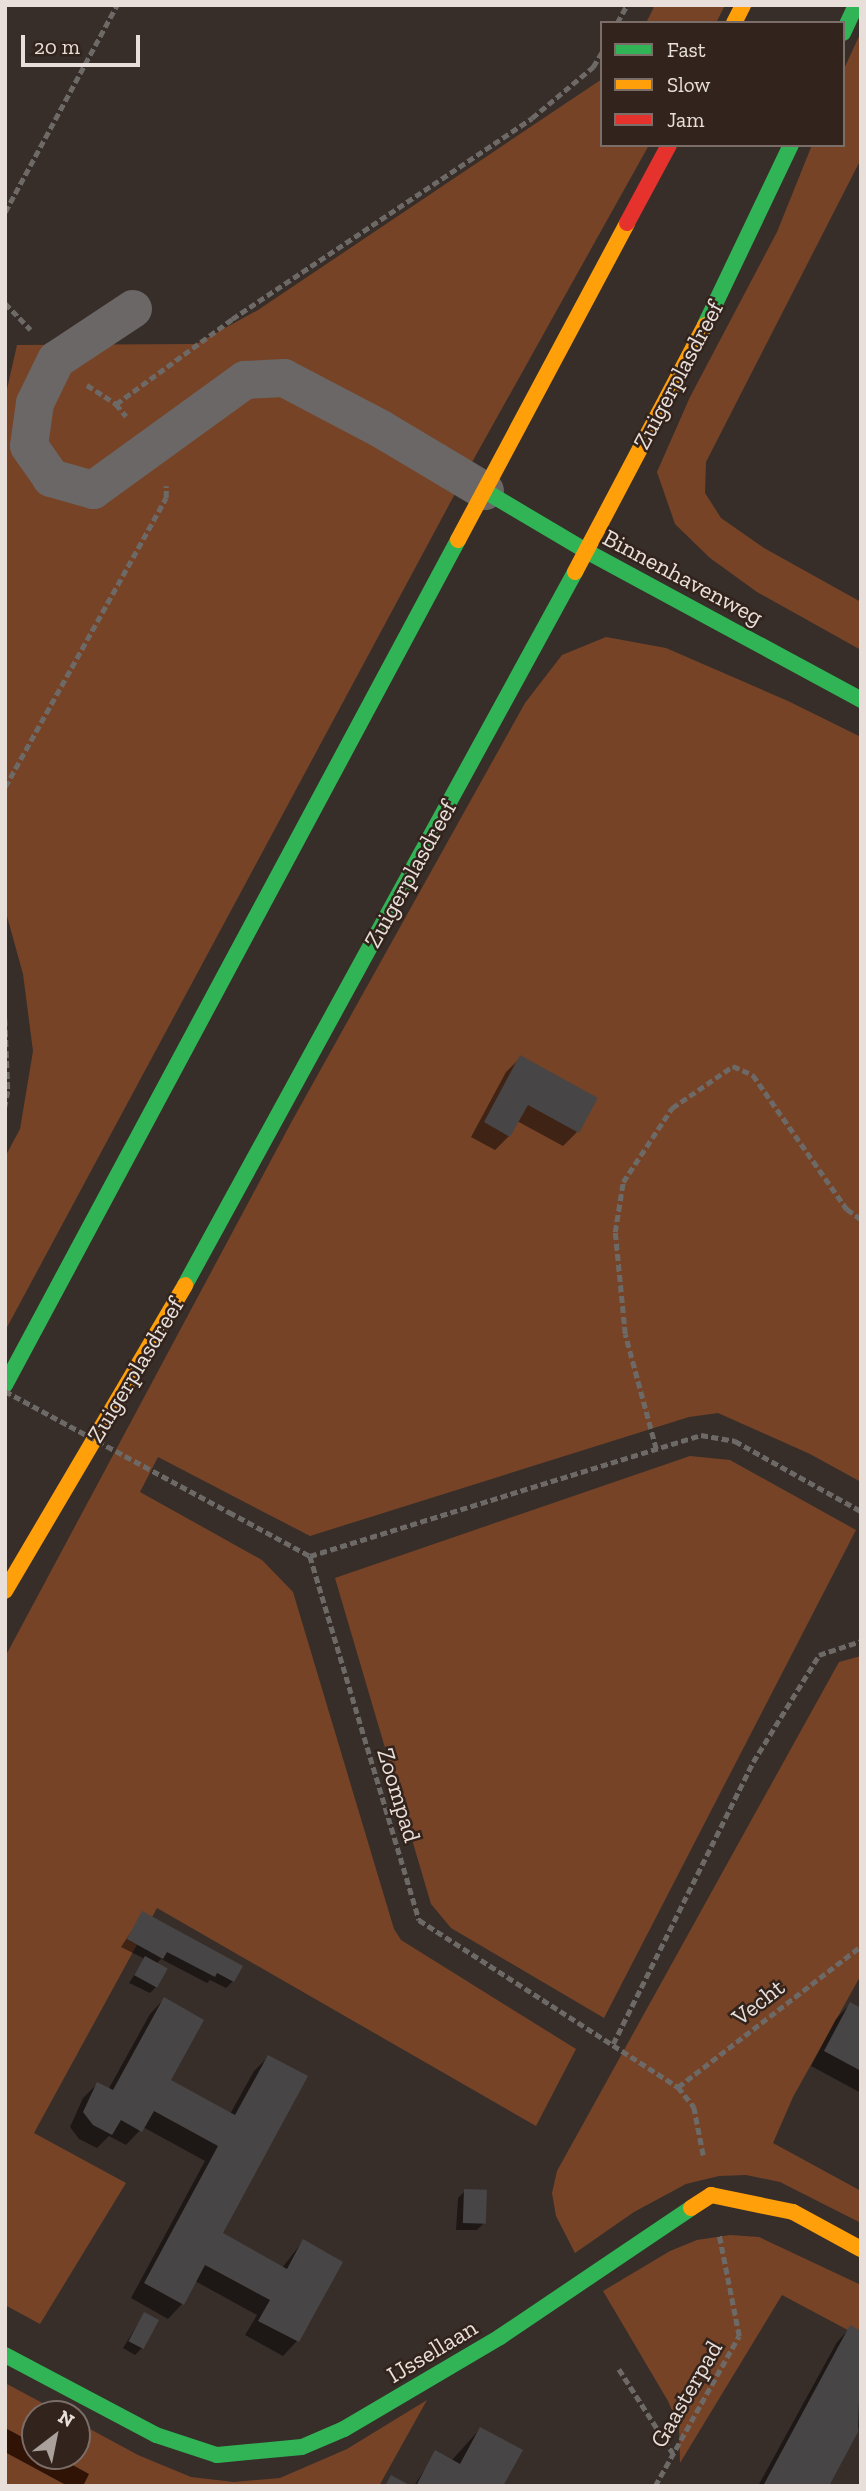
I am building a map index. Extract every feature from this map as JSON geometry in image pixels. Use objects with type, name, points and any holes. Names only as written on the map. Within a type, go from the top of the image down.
[{"type":"main road","points":[[735,21],[743,5]]},
{"type":"main road","points":[[845,29],[856,5]]},
{"type":"main road","points":[[5,1385],[668,147]]},
{"type":"main road","name":"Zuigerplasdreef","points":[[5,1591],[195,1268],[586,551],[731,275],[790,147]]},
{"type":"main road","name":"Binnenhavenweg","points":[[485,491],[586,551],[861,700]]},
{"type":"main road","points":[[711,2195],[793,2212],[861,2249]]},
{"type":"main road","name":"IJssellaan","points":[[5,2355],[156,2435],[217,2455],[302,2446],[344,2429],[500,2337],[711,2195]]},
{"type":"street","points":[[134,309],[56,360],[35,403],[29,446],[51,478],[93,490],[245,380],[284,378],[382,429],[485,491]]},
{"type":"path","points":[[5,212],[117,5]]},
{"type":"path","points":[[618,21],[627,5]]},
{"type":"path","points":[[116,404],[232,319],[532,118],[593,68],[600,56]]},
{"type":"path","points":[[5,787],[166,498],[165,474],[152,449]]},
{"type":"path","points":[[5,1019],[8,1091],[5,1107]]},
{"type":"path","points":[[656,1449],[625,1334],[615,1232],[623,1182],[672,1108],[733,1066],[753,1075],[847,1209],[861,1219]]},
{"type":"path","points":[[5,1391],[310,1556],[701,1435],[734,1441],[861,1511]]},
{"type":"path","name":"Zoompad","points":[[310,1556],[419,1920],[678,2087]]},
{"type":"path","points":[[613,2044],[760,1750],[819,1655],[861,1641]]},
{"type":"path","name":"Vecht","points":[[678,2087],[861,1945]]},
{"type":"path","name":"Gaasterpad","points":[[654,2486],[739,2336],[694,2107],[678,2087]]},
{"type":"path","points":[[619,2368],[673,2454]]},
{"type":"shaded area","points":[[655,5],[725,5],[717,21],[647,21]]},
{"type":"shaded area","points":[[861,32],[861,159],[706,462],[705,493],[721,518],[764,548],[861,602],[861,650],[757,592],[710,558],[675,524],[657,472],[690,397],[777,232],[811,147],[845,147],[845,67]]},
{"type":"shaded area","points":[[600,80],[600,147],[648,147],[471,464],[5,1331],[5,1157],[20,1129],[33,1051],[23,974],[5,909],[5,398],[17,345],[196,344],[258,310]]},
{"type":"shaded area","points":[[606,637],[666,648],[788,701],[861,737],[861,1482],[810,1454],[718,1413],[689,1417],[310,1536],[158,1457],[140,1492],[262,1560],[293,1592],[394,1929],[401,1940],[576,2049],[536,2126],[157,1908],[34,2133],[126,2183],[40,2324],[5,2305],[5,1657],[292,1121],[525,703],[562,655]]},
{"type":"shaded area","points":[[690,1456],[730,1460],[856,1530],[604,2018],[451,1928],[431,1904],[335,1578]]},
{"type":"shaded area","points":[[861,1656],[861,1975],[793,2097],[773,2143],[861,2191],[861,2223],[780,2182],[746,2175],[719,2176],[686,2184],[634,2212],[575,2253],[556,2216],[552,2193],[557,2171],[839,1662]]},
{"type":"shaded area","points":[[730,2235],[759,2237],[861,2285],[861,2337],[782,2295],[680,2463],[679,2427],[668,2401],[603,2291],[670,2251],[697,2240]]},
{"type":"shaded area","points":[[5,2383],[37,2400],[21,2400],[21,2437],[5,2428]]},
{"type":"shaded area","points":[[427,2400],[379,2486],[83,2486],[88,2474],[81,2470],[91,2470],[91,2430],[138,2455],[191,2477],[234,2482],[280,2478],[347,2449]]},
{"type":"shaded area","points":[[5,2428],[21,2437],[21,2461],[5,2452]]},
{"type":"shaded area","points":[[5,2452],[21,2461],[21,2470],[38,2470],[68,2486],[5,2486]]},
{"type":"shaded area","points":[[38,2470],[82,2470],[89,2474],[83,2486],[68,2486]]},
{"type":"building","points":[[520,1055],[598,1098],[579,1133],[528,1105],[510,1137],[484,1122]]},
{"type":"building","points":[[142,1911],[243,1966],[234,1982],[217,1973],[215,1977],[167,1952],[163,1959],[127,1939]]},
{"type":"building","points":[[145,1956],[168,1969],[157,1988],[134,1975]]},
{"type":"building","points":[[164,1997],[204,2020],[171,2080],[235,2115],[268,2055],[308,2076],[223,2233],[287,2269],[303,2239],[343,2262],[299,2342],[258,2321],[270,2300],[205,2265],[184,2305],[144,2283],[218,2146],[154,2111],[142,2132],[121,2120],[112,2135],[93,2125],[83,2112],[97,2082],[113,2090]]},
{"type":"building","points":[[850,2002],[861,2008],[861,2071],[824,2051]]},
{"type":"building","points":[[464,2189],[487,2190],[486,2224],[463,2223]]},
{"type":"building","points":[[144,2312],[159,2320],[144,2349],[129,2341]]},
{"type":"building","points":[[850,2325],[861,2331],[858,2432],[829,2486],[763,2486]]},
{"type":"building","points":[[480,2427],[523,2450],[503,2486],[417,2484],[435,2450],[460,2464]]},
{"type":"building","points":[[391,2475],[411,2486],[385,2486]]},
{"type":"traffic: fast","points":[[845,29],[856,5]]},
{"type":"traffic: fast","points":[[705,325],[790,147]]},
{"type":"traffic: fast","points":[[485,491],[586,551],[861,700]]},
{"type":"traffic: fast","points":[[5,1385],[458,540]]},
{"type":"traffic: fast","points":[[185,1285],[575,572]]},
{"type":"traffic: fast","points":[[5,2355],[156,2435],[217,2455],[302,2447],[344,2429],[500,2337],[691,2208]]},
{"type":"traffic: slow","points":[[735,21],[743,5]]},
{"type":"traffic: slow","points":[[458,540],[627,223]]},
{"type":"traffic: slow","points":[[575,572],[705,325]]},
{"type":"traffic: slow","points":[[5,1591],[185,1285]]},
{"type":"traffic: slow","points":[[691,2208],[711,2195],[793,2212],[861,2249]]},
{"type":"traffic: jam","points":[[627,223],[668,147]]}]
